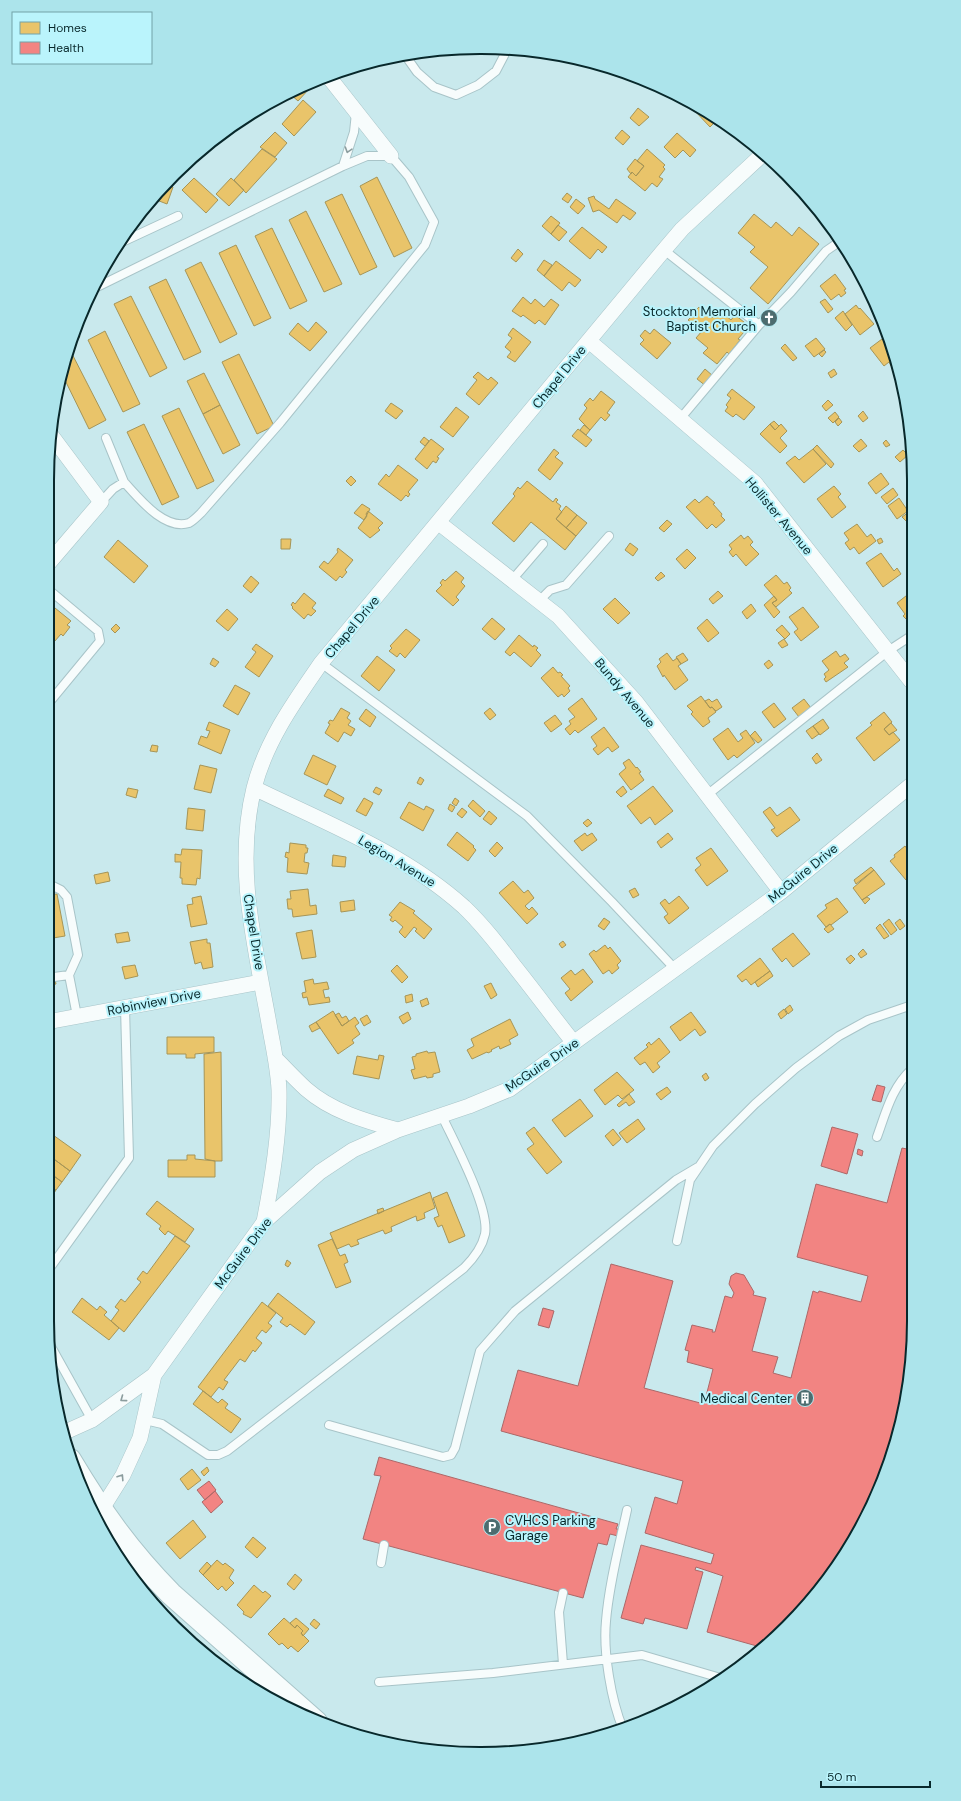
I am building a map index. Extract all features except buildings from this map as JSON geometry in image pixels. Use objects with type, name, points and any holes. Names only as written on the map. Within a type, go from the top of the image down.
[{"type":"main road","points":[[104,1521],[171,1594],[297,1706]]},
{"type":"street","points":[[332,81],[391,156]]},
{"type":"street","name":"Chapel Drive","points":[[264,1222],[272,1180],[279,1090],[275,1058],[248,906],[246,875],[248,818],[254,788],[272,739],[289,710],[321,663],[439,523],[664,250],[682,229],[759,158]]},
{"type":"street","name":"Hollister Avenue","points":[[589,341],[755,483],[907,676]]},
{"type":"street","points":[[54,557],[101,502],[56,442]]},
{"type":"street","name":"Bundy Avenue","points":[[439,523],[558,616],[636,702],[781,892]]},
{"type":"street","name":"Legion Avenue","points":[[254,788],[382,850],[411,867],[440,887],[465,908],[491,935],[574,1043]]},
{"type":"street","name":"McGuire Drive","points":[[69,1430],[92,1420],[154,1376],[264,1222],[320,1172],[353,1150],[398,1130],[442,1116],[510,1089],[781,892],[907,788]]},
{"type":"street","name":"Robinview Drive","points":[[54,1021],[262,982]]},
{"type":"street","points":[[275,1058],[306,1089],[330,1105],[358,1119],[398,1130]]},
{"type":"street","name":"McGuire Drive","points":[[99,1512],[131,1459],[140,1438],[154,1376]]},
{"type":"lane","points":[[409,60],[417,72],[434,87],[456,95],[478,85],[496,71],[504,55]]},
{"type":"lane","points":[[343,166],[354,132],[356,112]]},
{"type":"lane","points":[[102,285],[343,166],[367,156],[391,156],[409,177],[434,222],[425,245],[285,417],[201,513],[189,523],[177,523],[163,519],[150,509],[124,482],[106,438]]},
{"type":"lane","points":[[130,238],[178,216]]},
{"type":"lane","points":[[680,419],[759,325],[791,292],[826,251],[835,245]]},
{"type":"lane","points":[[664,250],[759,325]]},
{"type":"lane","points":[[101,502],[113,489],[124,482]]},
{"type":"lane","points":[[539,601],[550,590],[566,585],[610,536]]},
{"type":"lane","points":[[512,580],[543,544]]},
{"type":"lane","points":[[54,594],[98,631],[100,641],[54,697]]},
{"type":"lane","points":[[707,794],[888,651],[907,639]]},
{"type":"lane","points":[[321,663],[527,816],[612,902],[675,969]]},
{"type":"lane","points":[[54,886],[61,890],[67,897],[78,955],[69,975],[77,1016]]},
{"type":"lane","points":[[54,977],[69,975]]},
{"type":"lane","points":[[54,1262],[129,1158],[125,1007]]},
{"type":"lane","points":[[677,1241],[690,1180],[712,1146],[755,1104],[796,1068],[839,1036],[868,1020],[907,1007]]},
{"type":"lane","points":[[877,1137],[890,1099],[903,1077],[907,1073]]},
{"type":"lane","points":[[145,1420],[162,1424],[208,1455],[218,1455],[227,1451],[464,1268],[474,1257],[484,1239],[485,1219],[477,1193],[442,1116]]},
{"type":"lane","points":[[329,1425],[443,1457],[451,1455],[455,1448],[480,1351],[515,1311],[658,1194],[676,1180],[698,1167]]},
{"type":"lane","points":[[56,1355],[92,1420]]},
{"type":"lane","points":[[621,1723],[608,1674],[605,1623],[627,1510]]},
{"type":"lane","points":[[381,1564],[384,1545]]},
{"type":"lane","points":[[563,1593],[559,1612],[563,1664]]},
{"type":"lane","points":[[379,1682],[493,1673],[642,1655],[715,1676]]},
{"type":"place","name":"Stockton Memorial Baptist Church","points":[[769,318]]},
{"type":"place","name":"Medical Center","points":[[805,1398]]},
{"type":"place","name":"CVHCS Parking Garage","points":[[492,1527]]}]
